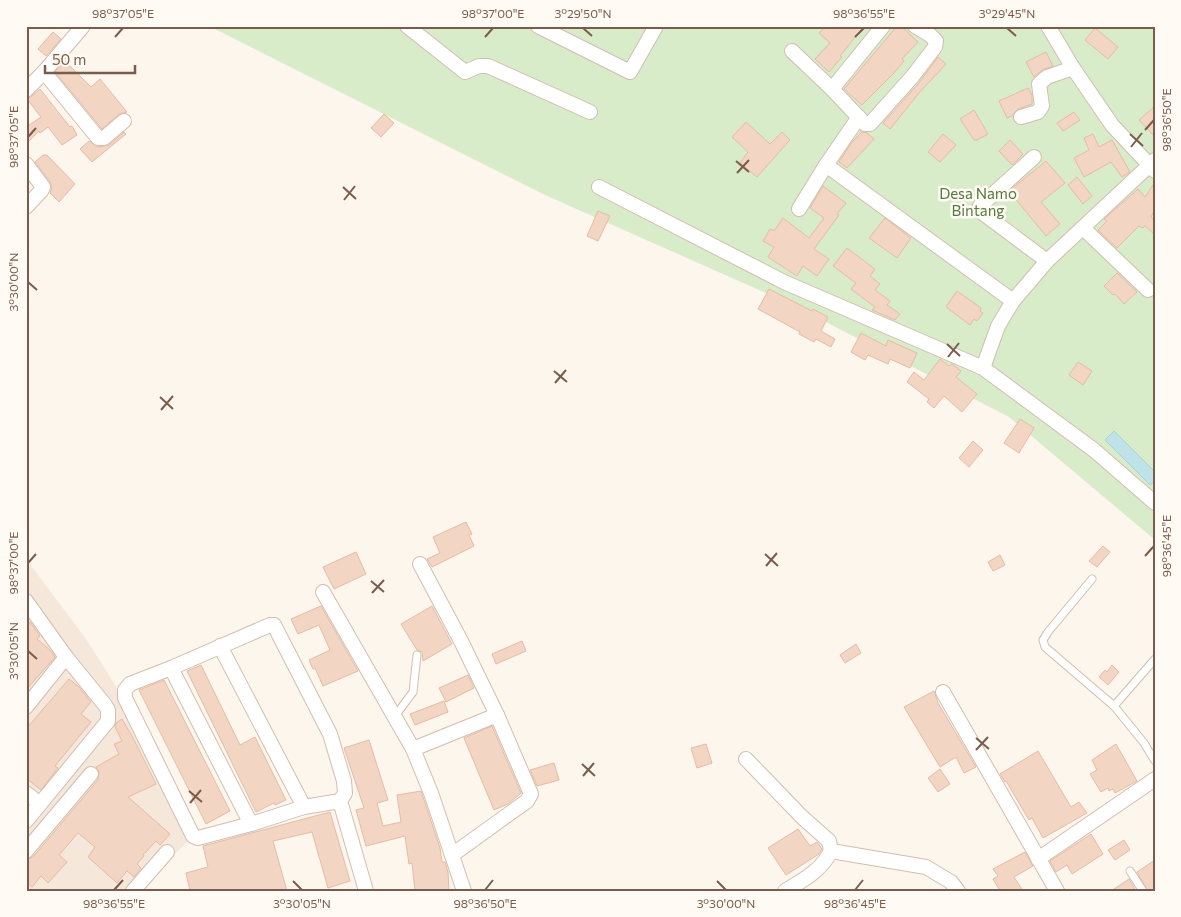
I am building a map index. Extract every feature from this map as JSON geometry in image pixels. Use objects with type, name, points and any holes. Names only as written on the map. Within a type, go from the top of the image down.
[{"type":"street","points":[[26,90],[83,26]]},
{"type":"street","points":[[407,26],[465,72],[479,66],[488,66],[590,112]]},
{"type":"street","points":[[538,26],[630,72],[655,28],[652,26]]},
{"type":"street","points":[[832,88],[883,26]]},
{"type":"street","points":[[792,51],[832,88],[865,124],[870,124],[912,77],[935,47],[936,41],[933,37],[915,26]]},
{"type":"street","points":[[983,368],[998,326],[1013,301],[1047,261],[1153,166],[1112,125],[1073,68],[1048,26]]},
{"type":"street","points":[[1021,118],[1038,112],[1042,106],[1039,84],[1047,77],[1073,68]]},
{"type":"street","points":[[44,72],[98,138],[104,138],[124,121]]},
{"type":"street","points":[[799,210],[826,164],[859,117]]},
{"type":"street","points":[[1034,157],[980,206],[980,211],[1047,261]]},
{"type":"street","points":[[26,164],[43,185],[41,191],[26,207]]},
{"type":"street","points":[[826,164],[1013,301]]},
{"type":"street","points":[[599,187],[784,282],[983,368],[1094,450],[1155,503]]},
{"type":"street","points":[[1083,228],[1148,290]]},
{"type":"street","points":[[420,564],[461,640],[530,791],[530,796],[527,800],[452,855]]},
{"type":"street","points":[[323,592],[413,749],[431,793],[464,891]]},
{"type":"street","points":[[26,601],[66,657],[108,710],[108,722],[26,821]]},
{"type":"street","points":[[340,801],[304,807],[252,824],[196,838],[187,826],[124,693],[125,690],[130,684],[270,624],[276,628],[330,734],[344,781],[345,793],[340,801],[366,891]]},
{"type":"street","points":[[220,646],[304,807]]},
{"type":"street","points":[[26,707],[66,657]]},
{"type":"street","points":[[171,668],[252,824]]},
{"type":"street","points":[[943,692],[1057,891]]},
{"type":"street","points":[[413,749],[497,716]]},
{"type":"street","points":[[746,759],[802,818],[829,841],[831,851],[826,861],[811,875],[786,891]]},
{"type":"street","points":[[26,851],[90,774]]},
{"type":"street","points":[[1038,859],[1155,779]]},
{"type":"street","points":[[26,793],[40,804]]},
{"type":"street","points":[[831,851],[926,867],[951,882],[958,891]]},
{"type":"street","points":[[133,891],[167,852]]},
{"type":"lane","points":[[1092,579],[1048,632],[1043,640],[1045,647],[1114,706],[1144,743],[1155,761]]},
{"type":"lane","points":[[395,716],[413,692],[417,655]]},
{"type":"lane","points":[[1114,706],[1155,659]]},
{"type":"lane","points":[[1130,871],[1143,891]]},
{"type":"shaded area","points":[[26,559],[86,639],[126,702],[189,840],[138,891],[26,891]]},
{"type":"green space","name":"Desa Namo Bintang","points":[[209,26],[1155,26],[1155,540],[1009,417],[795,306],[545,195]]},
{"type":"water","points":[[1114,431],[1155,472],[1155,481],[1150,485],[1105,440]]},
{"type":"building","points":[[826,26],[864,26],[829,72],[815,59],[830,43],[819,33]]},
{"type":"building","points":[[897,26],[901,26],[918,42],[902,59],[904,61],[894,73],[862,105],[844,89]]},
{"type":"building","points":[[1095,28],[1118,47],[1108,59],[1085,40]]},
{"type":"building","points":[[53,32],[61,39],[46,56],[38,49]]},
{"type":"building","points":[[1046,52],[1053,66],[1042,70],[1034,77],[1026,62]]},
{"type":"building","points":[[938,57],[946,64],[919,93],[890,129],[883,123],[919,83]]},
{"type":"building","points":[[65,61],[91,87],[100,79],[127,112],[119,114],[102,129],[55,72]]},
{"type":"building","points":[[1028,88],[1032,95],[1032,104],[1018,109],[1012,116],[1007,118],[999,101]]},
{"type":"building","points":[[40,89],[70,127],[72,126],[77,135],[62,145],[48,127],[40,133],[39,131],[26,144],[26,127],[41,117],[27,99]]},
{"type":"building","points":[[1155,106],[1155,137],[1139,120]]},
{"type":"building","points":[[974,110],[988,134],[977,140],[974,140],[960,119]]},
{"type":"building","points":[[1074,112],[1080,120],[1063,131],[1057,123]]},
{"type":"building","points":[[384,114],[394,123],[381,137],[371,128]]},
{"type":"building","points":[[746,122],[770,144],[782,132],[790,140],[757,177],[740,163],[748,152],[732,137]]},
{"type":"building","points":[[124,132],[126,134],[92,162],[80,149],[89,141],[98,147],[109,145]]},
{"type":"building","points":[[862,132],[867,133],[874,139],[847,168],[839,162],[852,142]]},
{"type":"building","points":[[943,134],[956,145],[940,162],[928,152]]},
{"type":"building","points":[[1093,134],[1099,147],[1112,140],[1130,172],[1122,177],[1111,162],[1084,177],[1074,158],[1089,150],[1084,138]]},
{"type":"building","points":[[1010,140],[1023,154],[1012,165],[999,151]]},
{"type":"building","points":[[43,155],[47,155],[75,184],[59,202],[50,193],[52,187],[50,182],[35,162]]},
{"type":"building","points":[[1046,161],[1065,183],[1041,202],[1060,224],[1046,236],[1009,191]]},
{"type":"building","points":[[1077,177],[1092,196],[1083,204],[1068,185]]},
{"type":"building","points":[[1155,182],[1155,209],[1151,217],[1155,221],[1155,235],[1145,226],[1143,228],[1139,226],[1117,248],[1098,230],[1107,221],[1104,219],[1138,189],[1145,197]]},
{"type":"building","points":[[823,186],[846,203],[814,249],[829,259],[817,276],[803,266],[797,276],[768,257],[774,247],[763,241],[770,229],[774,231],[783,218],[809,238],[824,218],[810,208]]},
{"type":"building","points":[[598,211],[610,216],[598,241],[587,236]]},
{"type":"building","points":[[885,218],[911,238],[897,258],[869,238]]},
{"type":"building","points":[[847,248],[875,269],[870,276],[880,284],[875,290],[890,301],[887,305],[900,314],[895,320],[872,310],[875,307],[851,289],[856,283],[833,266]]},
{"type":"building","points":[[1117,273],[1137,292],[1124,304],[1104,286]]},
{"type":"building","points":[[769,289],[828,317],[821,331],[835,339],[831,347],[816,339],[814,342],[799,334],[800,332],[758,309]]},
{"type":"building","points":[[957,291],[981,308],[980,311],[983,313],[977,321],[974,319],[970,325],[946,307]]},
{"type":"building","points":[[861,333],[886,346],[888,340],[917,353],[910,368],[890,359],[888,364],[868,355],[865,360],[851,352]]},
{"type":"building","points":[[940,359],[949,366],[952,364],[961,371],[956,377],[977,394],[962,412],[944,396],[934,408],[927,402],[929,399],[907,382],[914,372],[924,380]]},
{"type":"building","points":[[1078,362],[1092,371],[1083,385],[1069,375]]},
{"type":"building","points":[[1020,419],[1034,428],[1019,453],[1004,443]]},
{"type":"building","points":[[973,441],[983,450],[969,467],[959,458]]},
{"type":"building","points":[[466,522],[472,534],[469,535],[474,546],[432,567],[427,559],[440,553],[433,537]]},
{"type":"building","points":[[1103,546],[1110,552],[1097,567],[1089,561]]},
{"type":"building","points":[[356,552],[366,574],[334,589],[323,567]]},
{"type":"building","points":[[1000,555],[1005,565],[993,571],[988,562]]},
{"type":"building","points":[[321,606],[358,671],[323,686],[309,660],[330,650],[319,625],[298,634],[291,619]]},
{"type":"building","points":[[432,606],[452,644],[423,661],[422,652],[417,650],[401,624]]},
{"type":"building","points":[[30,622],[40,636],[37,639],[55,657],[26,690],[26,627]]},
{"type":"building","points":[[522,641],[526,651],[496,664],[492,654]]},
{"type":"building","points":[[856,644],[861,653],[845,663],[840,655]]},
{"type":"building","points":[[201,665],[240,745],[255,737],[286,800],[275,805],[274,803],[256,812],[187,671]]},
{"type":"building","points":[[1112,665],[1119,672],[1108,685],[1099,677],[1105,670],[1107,672]]},
{"type":"building","points":[[468,675],[474,688],[446,702],[439,688]]},
{"type":"building","points":[[69,679],[79,687],[91,702],[81,714],[91,722],[55,766],[58,768],[41,790],[26,778],[26,729]]},
{"type":"building","points":[[164,680],[230,811],[206,824],[139,690]]},
{"type":"building","points":[[934,691],[938,703],[976,767],[964,773],[956,757],[940,767],[904,707]]},
{"type":"building","points":[[444,701],[448,712],[415,725],[410,714]]},
{"type":"building","points":[[122,719],[156,784],[128,797],[170,834],[160,845],[156,841],[143,854],[144,856],[137,864],[141,868],[134,877],[127,871],[117,883],[88,857],[95,847],[78,833],[59,855],[67,862],[48,883],[41,876],[32,887],[26,882],[26,860],[33,857],[98,780],[99,772],[96,767],[119,754],[114,744],[122,741],[115,727],[116,723]]},
{"type":"building","points":[[492,726],[521,793],[508,804],[494,810],[464,738]]},
{"type":"building","points":[[369,740],[388,800],[377,803],[383,826],[401,822],[397,795],[421,791],[440,848],[442,862],[445,862],[448,872],[449,891],[415,891],[412,863],[409,864],[405,836],[366,846],[356,810],[364,808],[344,748]]},
{"type":"building","points":[[706,744],[712,763],[697,768],[691,748]]},
{"type":"building","points":[[1116,744],[1137,781],[1115,793],[1113,789],[1109,791],[1108,788],[1101,792],[1090,774],[1097,770],[1092,760]]},
{"type":"building","points":[[1038,751],[1071,807],[1079,802],[1087,813],[1043,838],[1032,818],[1029,820],[1000,774]]},
{"type":"building","points":[[554,763],[559,780],[537,786],[530,770]]},
{"type":"building","points":[[940,769],[950,784],[938,792],[928,778]]},
{"type":"building","points":[[330,812],[350,881],[328,888],[312,832],[273,841],[287,891],[190,891],[186,873],[208,867],[203,846]]},
{"type":"building","points":[[798,829],[810,846],[817,842],[822,849],[819,854],[786,875],[768,848]]},
{"type":"building","points":[[1091,834],[1103,854],[1072,874],[1067,865],[1056,872],[1050,861]]},
{"type":"building","points":[[1124,840],[1130,850],[1115,860],[1108,850]]},
{"type":"building","points":[[1025,852],[1033,866],[1014,877],[1023,891],[1000,891],[993,879],[998,876],[993,869]]},
{"type":"building","points":[[1155,860],[1155,891],[1148,891],[1137,872]]},
{"type":"building","points":[[1129,879],[1136,891],[1111,891]]}]
